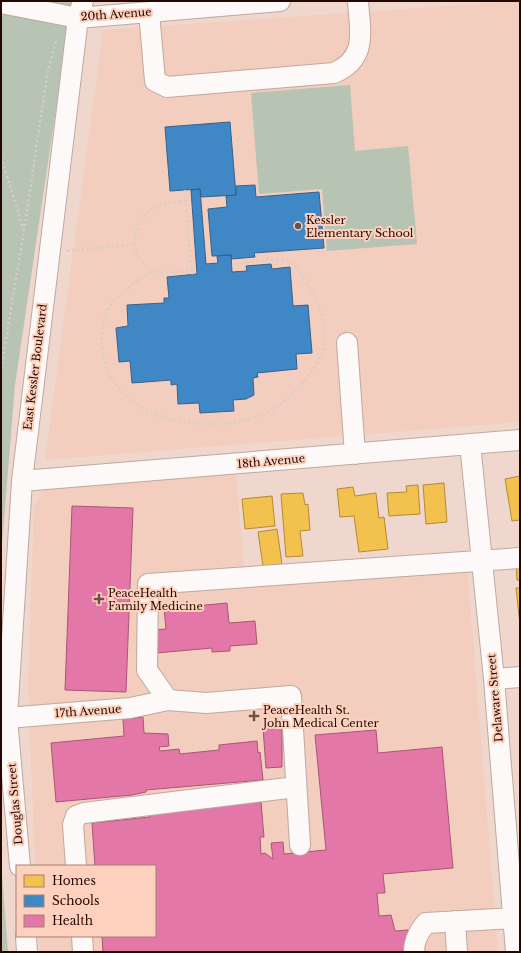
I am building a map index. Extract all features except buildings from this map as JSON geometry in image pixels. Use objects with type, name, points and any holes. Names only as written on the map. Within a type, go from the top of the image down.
[{"type":"street","name":"20th Avenue","points":[[1,3],[74,11],[149,12],[227,3],[280,1]]},
{"type":"street","points":[[149,12],[155,81],[167,87],[334,73],[346,68],[355,59],[360,40],[358,1]]},
{"type":"street","name":"East Kessler Boulevard","points":[[4,726],[22,481],[49,253],[74,11]]},
{"type":"street","points":[[347,342],[355,454]]},
{"type":"street","name":"18th Avenue","points":[[22,481],[520,440]]},
{"type":"street","name":"Delaware Street","points":[[470,444],[494,679],[512,804],[516,952]]},
{"type":"street","points":[[168,700],[146,670],[148,584],[520,558]]},
{"type":"street","points":[[494,679],[520,677]]},
{"type":"street","name":"17th Avenue","points":[[4,726],[130,708],[168,700],[206,703],[291,696],[296,787]]},
{"type":"street","name":"Douglas Street","points":[[4,726],[20,865]]},
{"type":"street","points":[[76,865],[73,826],[76,816],[84,813],[296,787],[300,845]]},
{"type":"street","points":[[455,921],[457,952]]},
{"type":"street","points":[[414,952],[414,944],[418,933],[426,923],[455,921],[516,924]]},
{"type":"street","points":[[26,937],[27,952]]},
{"type":"street","points":[[82,937],[83,952]]},
{"type":"path","points":[[1,369],[24,231],[46,76],[74,11]]},
{"type":"path","points":[[1,157],[24,231]]},
{"type":"path","points":[[185,190],[192,275]]},
{"type":"path","points":[[186,201],[156,206],[146,214],[139,223],[134,235],[138,256],[151,271],[165,273],[191,270]]},
{"type":"path","points":[[49,253],[136,244]]},
{"type":"path","points":[[151,271],[113,302],[104,316],[102,359],[111,380],[122,394],[140,408],[158,415],[179,422],[226,423],[246,420],[277,407],[297,390],[321,356],[325,340],[322,320],[316,298],[294,265],[284,260],[232,265]]},
{"type":"shaded area","name":"Kessler Elementary School","points":[[520,1],[520,422],[45,460],[103,30]]},
{"type":"shaded area","name":"PeaceHealth St. John Medical Center","points":[[236,474],[244,567],[467,565],[498,952],[40,952],[39,937],[156,937],[156,865],[35,865],[28,685],[34,506],[42,492],[53,486]]},
{"type":"green space","points":[[1,1],[72,1],[15,385],[1,557]]},
{"type":"green space","points":[[350,85],[355,151],[408,146],[417,244],[327,251],[322,189],[259,194],[251,93]]},
{"type":"green space","points":[[1,860],[8,952],[1,952]]},
{"type":"place","name":"Kessler Elementary School","points":[[298,226]]},
{"type":"place","name":"PeaceHealth Family Medicine","points":[[99,599]]},
{"type":"place","name":"PeaceHealth St. John Medical Center","points":[[254,716]]}]
